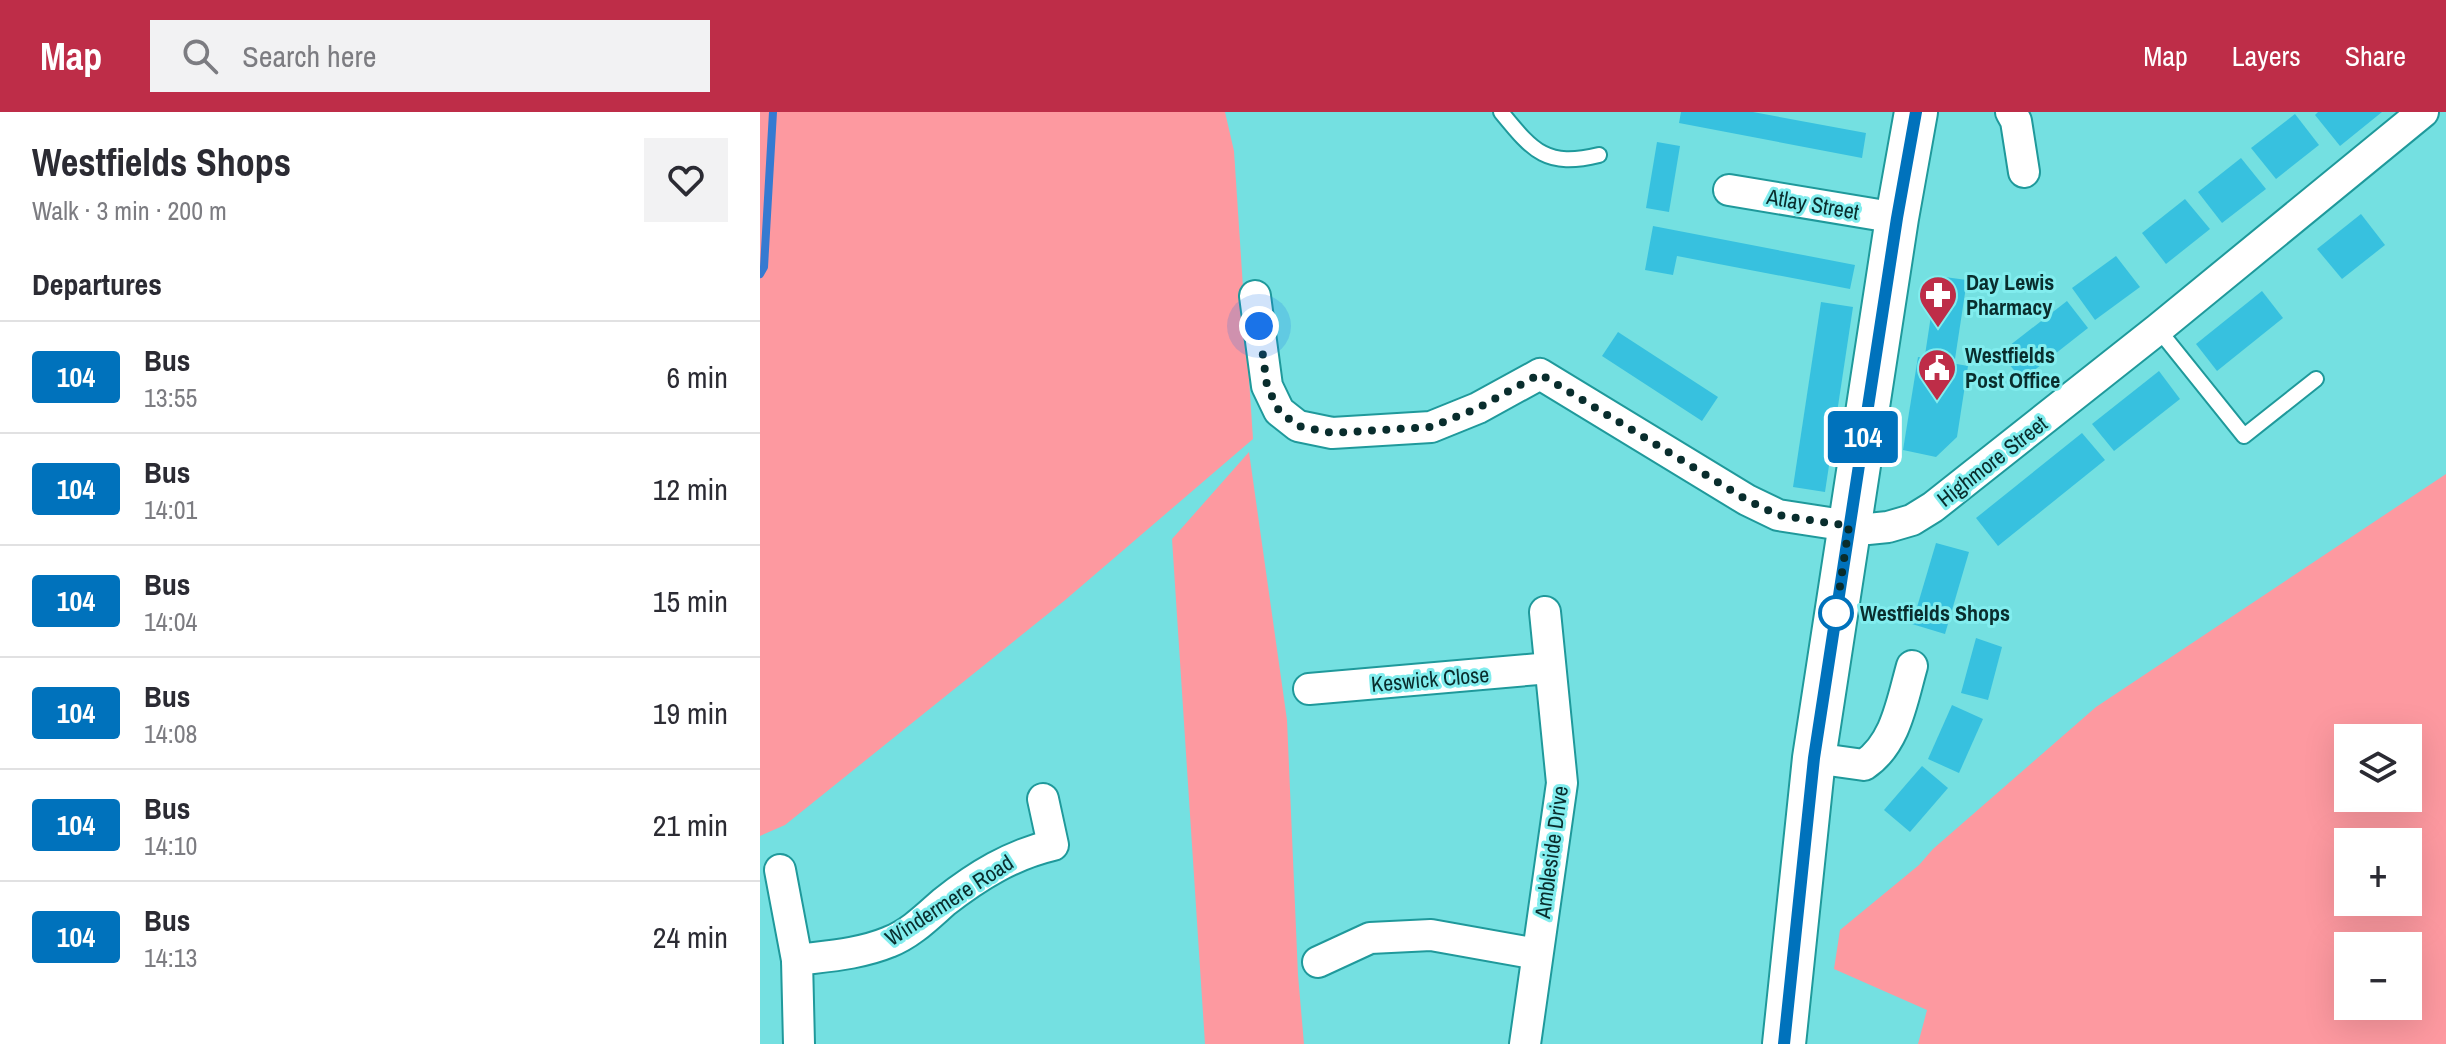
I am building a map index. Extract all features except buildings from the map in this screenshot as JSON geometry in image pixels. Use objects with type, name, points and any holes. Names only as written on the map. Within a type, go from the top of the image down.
[{"type":"street","points":[[1784,1044],[1814,758],[1916,112]]},
{"type":"street","points":[[2011,112],[2016,121],[2024,172]]},
{"type":"street","name":"Highmore Street","points":[[1255,296],[1267,386],[1279,411],[1298,426],[1332,433],[1431,427],[1478,408],[1540,374],[1747,500],[1778,515],[1868,529],[1888,527],[1912,520],[1933,507],[2158,329],[2423,112]]},
{"type":"street","name":"Atlay Street","points":[[1729,190],[1897,218]]},
{"type":"street","name":"Ambleside Drive","points":[[1525,1044],[1562,783],[1545,612]]},
{"type":"street","points":[[1814,758],[1864,765],[1879,756],[1895,726],[1912,666]]},
{"type":"street","name":"Keswick Close","points":[[1309,689],[1550,668]]},
{"type":"street","name":"Windermere Road","points":[[797,960],[860,951],[891,942],[975,879],[1028,851],[1053,845],[1043,799]]},
{"type":"street","points":[[780,870],[797,960],[799,1044]]},
{"type":"street","points":[[1318,962],[1370,938],[1431,935],[1537,954]]},
{"type":"lane","points":[[1501,112],[1526,143],[1549,158],[1584,159],[1599,155]]},
{"type":"lane","points":[[2158,329],[2244,436],[2316,379]]},
{"type":"shaded area","points":[[760,112],[1225,112],[1234,151],[1253,439],[1064,601],[785,825],[760,836]]},
{"type":"shaded area","points":[[1249,452],[1287,720],[1304,1044],[1205,1044],[1172,539]]},
{"type":"shaded area","points":[[2446,474],[2446,1044],[1918,1044],[1927,1010],[1834,969],[1840,930],[1919,865],[1933,849],[2096,707]]},
{"type":"waterway","points":[[760,274],[764,267],[773,112]]},
{"type":"bus line","name":"104","points":[[1784,1044],[1814,758],[1916,112]]},
{"type":"place","name":"Day Lewis Pharmacy","points":[[1938,329]]},
{"type":"place","name":"Westfields Post Office","points":[[1937,402]]},
{"type":"place","name":"Westfields Shops","points":[[1836,613]]},
{"type":"route","points":[[1259,326],[1267,386],[1279,411],[1298,426],[1332,433],[1431,427],[1478,408],[1540,374],[1747,500],[1778,515],[1849,526],[1836,613]]}]
